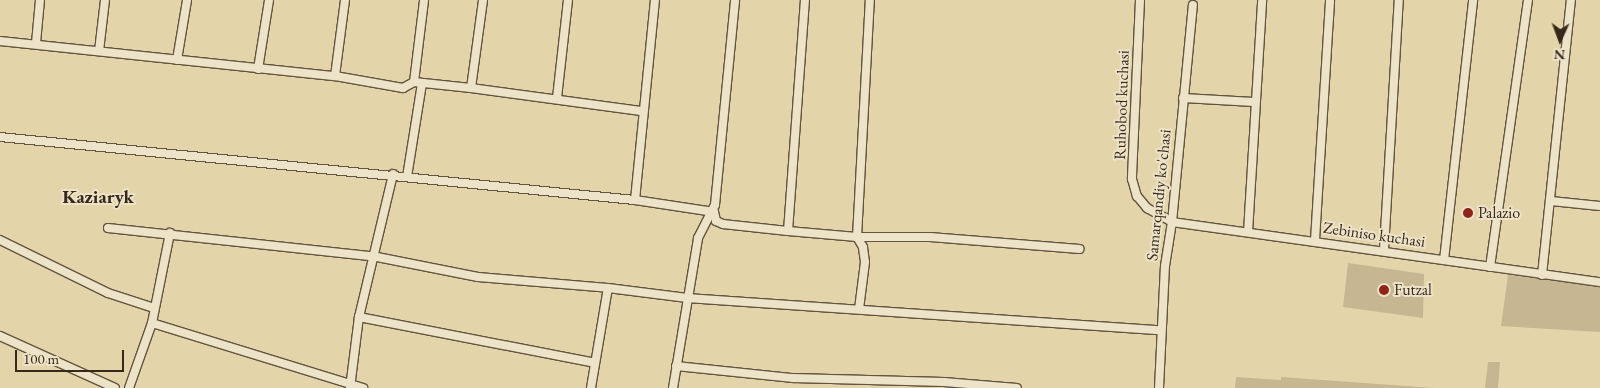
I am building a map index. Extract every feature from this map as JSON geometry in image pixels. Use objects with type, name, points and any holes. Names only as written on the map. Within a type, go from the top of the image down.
[{"type":"street","points":[[36,44],[40,0]]},
{"type":"street","points":[[99,51],[105,0]]},
{"type":"street","points":[[178,60],[188,0]]},
{"type":"street","points":[[258,69],[268,0]]},
{"type":"street","points":[[335,76],[345,0]]},
{"type":"street","points":[[406,177],[418,83],[424,0]]},
{"type":"street","points":[[471,88],[483,0]]},
{"type":"street","points":[[557,98],[568,0]]},
{"type":"street","points":[[635,200],[642,111],[655,0]]},
{"type":"street","points":[[736,0],[714,212],[716,221],[723,224],[856,237],[930,237],[1080,249]]},
{"type":"street","points":[[788,231],[805,0]]},
{"type":"street","points":[[859,309],[865,262],[863,247],[856,237],[870,0]]},
{"type":"street","name":"Ruhobod kuchasi","points":[[1140,0],[1132,179],[1137,196],[1147,208]]},
{"type":"street","points":[[1248,232],[1254,102],[1262,0]]},
{"type":"street","points":[[1315,240],[1330,0]]},
{"type":"street","points":[[1384,249],[1399,0]]},
{"type":"street","points":[[1444,260],[1473,0]]},
{"type":"street","points":[[1490,267],[1528,0]]},
{"type":"street","points":[[1542,276],[1571,0]]},
{"type":"street","name":"Samarqandiy ko'chasi","points":[[1158,388],[1159,330],[1172,222],[1193,5]]},
{"type":"street","points":[[0,41],[335,76],[403,88],[418,83],[471,88],[557,98],[642,111]]},
{"type":"street","points":[[1183,98],[1254,102]]},
{"type":"street","points":[[0,137],[393,174],[406,177],[635,200],[714,212]]},
{"type":"street","points":[[351,387],[360,317],[372,256],[393,174]]},
{"type":"street","points":[[1551,201],[1600,206]]},
{"type":"street","name":"Zebiniso kuchasi","points":[[1147,208],[1172,222],[1384,249],[1542,276],[1600,282]]},
{"type":"street","points":[[673,388],[698,238],[714,212]]},
{"type":"street","points":[[108,228],[372,256],[478,277],[608,288],[687,298],[1159,330]]},
{"type":"street","points":[[129,388],[152,323],[170,234]]},
{"type":"street","points":[[0,240],[108,293],[154,308]]},
{"type":"street","points":[[591,388],[608,288]]},
{"type":"street","points":[[360,317],[595,363]]},
{"type":"street","points":[[152,323],[351,387],[363,388]]},
{"type":"street","points":[[0,336],[115,388]]},
{"type":"street","points":[[676,366],[793,378],[1018,388]]},
{"type":"shaded area","name":"Futzal","points":[[1348,263],[1424,274],[1423,318],[1343,307]]},
{"type":"shaded area","points":[[1508,275],[1600,285],[1600,332],[1501,326]]},
{"type":"shaded area","points":[[1488,362],[1500,362],[1498,388],[1485,388]]},
{"type":"shaded area","points":[[1236,377],[1281,380],[1281,377],[1434,388],[1235,388]]},
{"type":"place","name":"Palazio","points":[[1468,213]]},
{"type":"place","name":"Futzal","points":[[1384,290]]},
{"type":"district","name":"Kaziaryk","points":[[98,197]]}]
